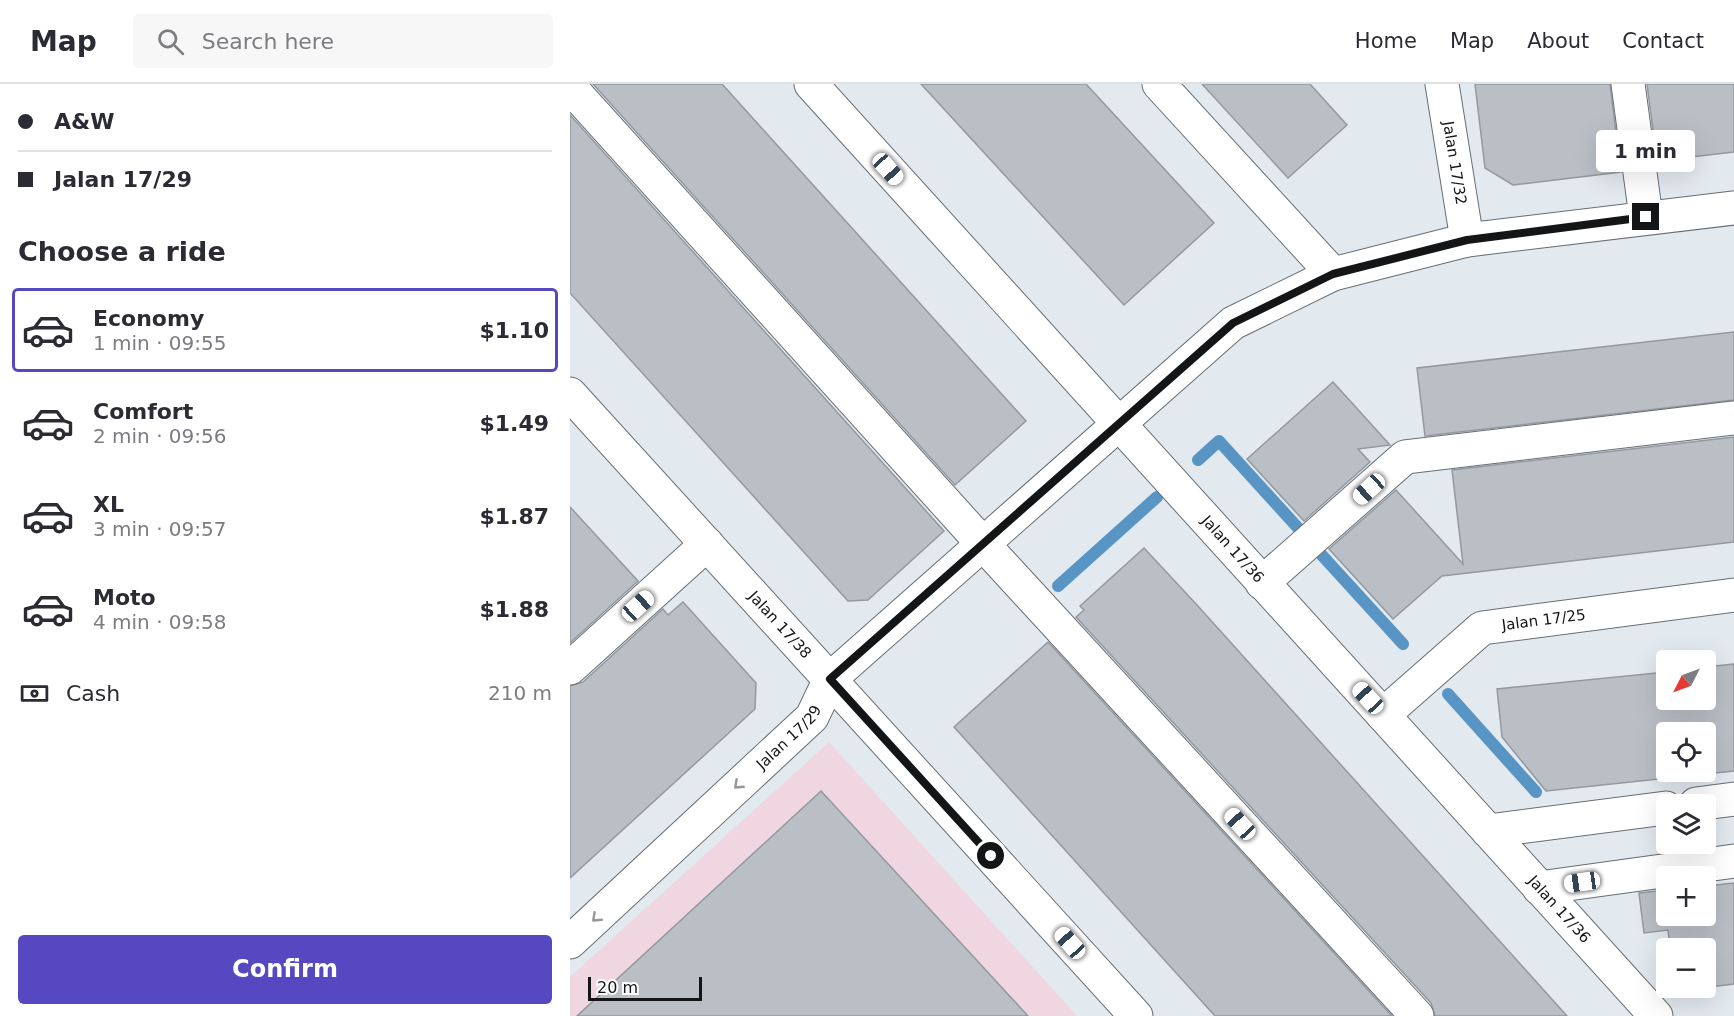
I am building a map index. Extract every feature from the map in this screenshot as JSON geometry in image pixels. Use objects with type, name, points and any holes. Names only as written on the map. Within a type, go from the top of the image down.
[{"type":"street","name":"Jalan 17/36","points":[[811,84],[1656,1016]]},
{"type":"street","points":[[1159,84],[1333,274]]},
{"type":"street","name":"Jalan 17/32","points":[[1442,84],[1467,240]]},
{"type":"street","points":[[1628,84],[1646,217]]},
{"type":"street","points":[[570,87],[983,544],[1417,1016]]},
{"type":"street","name":"Jalan 17/29","points":[[570,942],[812,717],[830,679],[1233,323],[1333,274],[1467,240],[1734,208]]},
{"type":"street","name":"Jalan 17/38","points":[[570,394],[830,679],[1127,1013]]},
{"type":"street","points":[[1262,583],[1405,457],[1734,418]]},
{"type":"street","points":[[570,668],[707,544]]},
{"type":"street","name":"Jalan 17/25","points":[[1383,715],[1482,628],[1734,596]]},
{"type":"street","points":[[1716,801],[1734,799]]},
{"type":"street","points":[[1488,831],[1656,809]]},
{"type":"street","points":[[1539,888],[1734,861]]},
{"type":"shaded area","points":[[829,742],[1077,1016],[570,1016],[570,977]]},
{"type":"building","points":[[593,84],[722,84],[1026,421],[955,485]]},
{"type":"building","points":[[921,84],[1086,84],[1214,223],[1124,305]]},
{"type":"building","points":[[1202,84],[1310,84],[1347,125],[1288,178]]},
{"type":"building","points":[[1475,84],[1610,84],[1621,172],[1513,185],[1485,168]]},
{"type":"building","points":[[1647,84],[1734,84],[1734,152],[1657,161]]},
{"type":"building","points":[[570,115],[944,531],[868,600],[848,601],[570,293]]},
{"type":"building","points":[[1734,332],[1734,400],[1425,436],[1417,368]]},
{"type":"building","points":[[1333,382],[1390,445],[1358,449],[1370,462],[1304,521],[1247,459]]},
{"type":"building","points":[[1734,437],[1734,542],[1442,576],[1393,619],[1329,549],[1396,490],[1463,564],[1452,470]]},
{"type":"building","points":[[570,507],[638,581],[570,643]]},
{"type":"building","points":[[1144,548],[1567,1016],[1435,1016],[1431,1003],[1076,617],[1084,610],[1080,606]]},
{"type":"building","points":[[683,602],[756,683],[755,709],[570,878],[570,686],[583,682],[663,609],[668,615]]},
{"type":"building","points":[[1048,642],[1392,1016],[1215,1016],[954,727]]},
{"type":"building","points":[[1734,664],[1734,771],[1716,773],[1716,722],[1656,722],[1656,779],[1546,791],[1502,737],[1497,689],[1656,673],[1656,710],[1716,710],[1716,666]]},
{"type":"building","points":[[821,791],[1028,1016],[577,1016]]},
{"type":"building","points":[[1734,883],[1734,984],[1716,986],[1716,938],[1669,938],[1668,930],[1644,933],[1639,893],[1656,891],[1656,926],[1716,926],[1716,885]]},
{"type":"waterway","points":[[1198,460],[1219,441],[1299,529]]},
{"type":"waterway","points":[[1058,586],[1157,497]]},
{"type":"waterway","points":[[1319,552],[1403,644]]},
{"type":"waterway","points":[[1448,694],[1536,792]]},
{"type":"route","points":[[991,856],[830,679],[1233,323],[1333,274],[1467,240],[1646,217]]}]
